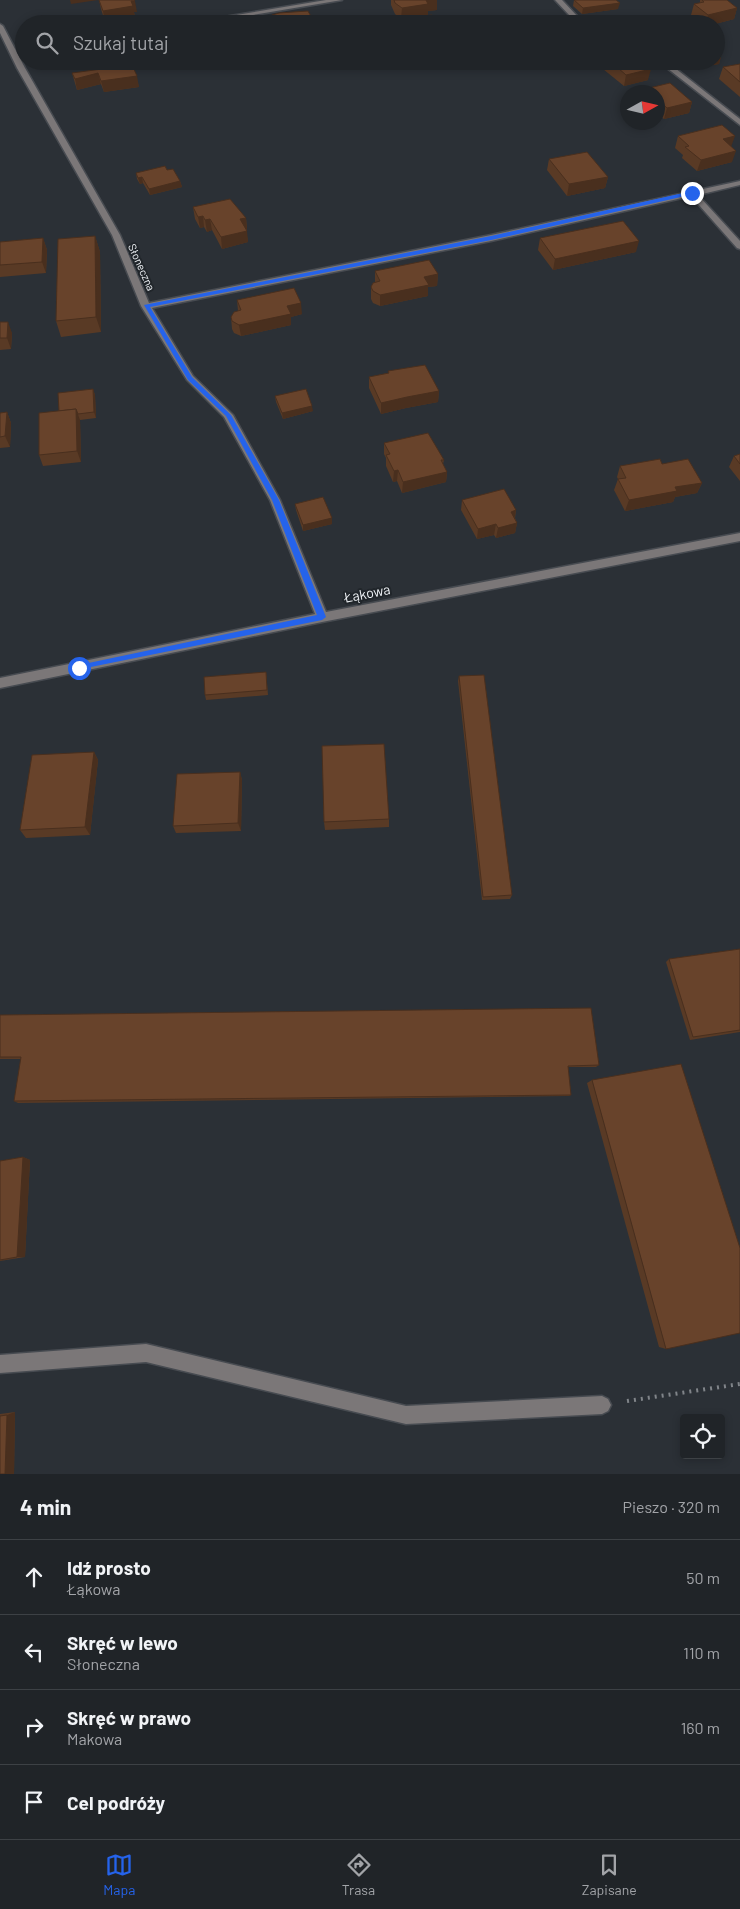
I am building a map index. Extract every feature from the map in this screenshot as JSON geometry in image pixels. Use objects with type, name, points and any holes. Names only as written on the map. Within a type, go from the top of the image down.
[{"type":"street","points":[[243,15],[339,0]]},
{"type":"street","points":[[558,0],[573,15]]},
{"type":"street","name":"Słoneczna","points":[[0,26],[15,55]]},
{"type":"street","name":"Słoneczna","points":[[23,70],[116,236],[146,306],[190,378],[228,415],[275,500],[322,617]]},
{"type":"street","points":[[672,70],[740,123]]},
{"type":"street","points":[[146,306],[491,238],[740,183]]},
{"type":"street","points":[[692,193],[740,246]]},
{"type":"street","name":"Łąkowa","points":[[0,683],[322,617],[740,537]]},
{"type":"street","points":[[0,1364],[146,1353],[406,1415],[602,1405]]},
{"type":"path","points":[[602,1405],[740,1384]]},
{"type":"building","points":[[99,0],[135,1],[131,1],[133,6],[103,11]]},
{"type":"building","points":[[394,0],[426,0],[428,4],[402,8]]},
{"type":"building","points":[[574,0],[616,0],[620,3],[583,8]]},
{"type":"building","points":[[702,0],[727,0],[737,8],[708,15],[694,4],[704,2]]},
{"type":"building","points":[[308,11],[310,15],[272,15]]},
{"type":"building","points":[[740,64],[740,82],[725,69],[725,67]]},
{"type":"building","points":[[94,70],[134,70],[137,76],[101,81],[98,73],[75,79],[72,73]]},
{"type":"building","points":[[620,70],[647,70],[626,75]]},
{"type":"building","points":[[670,83],[692,102],[667,108],[665,106],[665,85],[662,85]]},
{"type":"building","points":[[722,125],[735,136],[723,139],[736,151],[701,160],[685,147],[689,146],[678,136]]},
{"type":"building","points":[[587,152],[608,177],[569,184],[549,159]]},
{"type":"building","points":[[165,166],[167,170],[173,169],[180,181],[149,189],[142,177],[138,178],[136,173]]},
{"type":"building","points":[[230,199],[246,218],[240,219],[247,231],[221,237],[210,219],[205,220],[203,216],[198,217],[193,207]]},
{"type":"building","points":[[623,221],[639,241],[555,259],[540,238]]},
{"type":"building","points":[[95,236],[96,317],[56,321],[58,239]]},
{"type":"building","points":[[43,238],[42,262],[0,265],[0,242]]},
{"type":"building","points":[[429,260],[438,274],[424,277],[429,285],[380,295],[373,291],[371,287],[373,283],[380,281],[375,271]]},
{"type":"building","points":[[294,288],[301,303],[287,306],[291,314],[239,325],[232,321],[231,317],[234,312],[241,310],[237,300]]},
{"type":"building","points":[[0,322],[8,322],[7,338],[0,338]]},
{"type":"building","points":[[425,365],[439,391],[381,403],[369,377],[389,373],[388,371]]},
{"type":"building","points":[[93,389],[94,412],[78,414],[76,409],[59,411],[58,393]]},
{"type":"building","points":[[306,389],[312,406],[282,413],[275,396]]},
{"type":"building","points":[[76,409],[77,451],[39,455],[39,413]]},
{"type":"building","points":[[7,412],[5,436],[0,437],[0,413]]},
{"type":"building","points":[[428,433],[444,460],[441,460],[447,472],[403,482],[398,470],[394,471],[386,455],[390,454],[384,443]]},
{"type":"building","points":[[740,454],[740,464],[734,456]]},
{"type":"building","points":[[660,459],[662,464],[688,459],[702,483],[675,487],[677,491],[629,500],[618,479],[626,478],[620,466]]},
{"type":"building","points":[[504,489],[516,510],[511,512],[517,523],[498,528],[496,524],[478,529],[462,500]]},
{"type":"building","points":[[323,497],[332,518],[303,525],[295,504]]},
{"type":"building","points":[[266,672],[267,690],[205,695],[204,677]]},
{"type":"building","points":[[484,675],[512,895],[483,897],[459,676]]},
{"type":"building","points":[[384,744],[389,819],[324,822],[322,746]]},
{"type":"building","points":[[94,752],[85,827],[20,830],[32,755]]},
{"type":"building","points":[[240,772],[238,823],[173,826],[177,774]]},
{"type":"building","points":[[740,949],[740,1030],[693,1037],[669,959]]},
{"type":"building","points":[[591,1008],[599,1065],[568,1066],[571,1095],[14,1101],[21,1057],[0,1057],[0,1015]]},
{"type":"building","points":[[681,1064],[740,1248],[740,1333],[666,1349],[592,1080]]},
{"type":"building","points":[[23,1157],[17,1257],[0,1260],[0,1161]]},
{"type":"building","points":[[7,1415],[5,1474],[0,1474],[0,1416]]},
{"type":"route","points":[[79,668],[322,617],[275,500],[228,415],[190,378],[146,306],[491,238],[692,193]]}]
